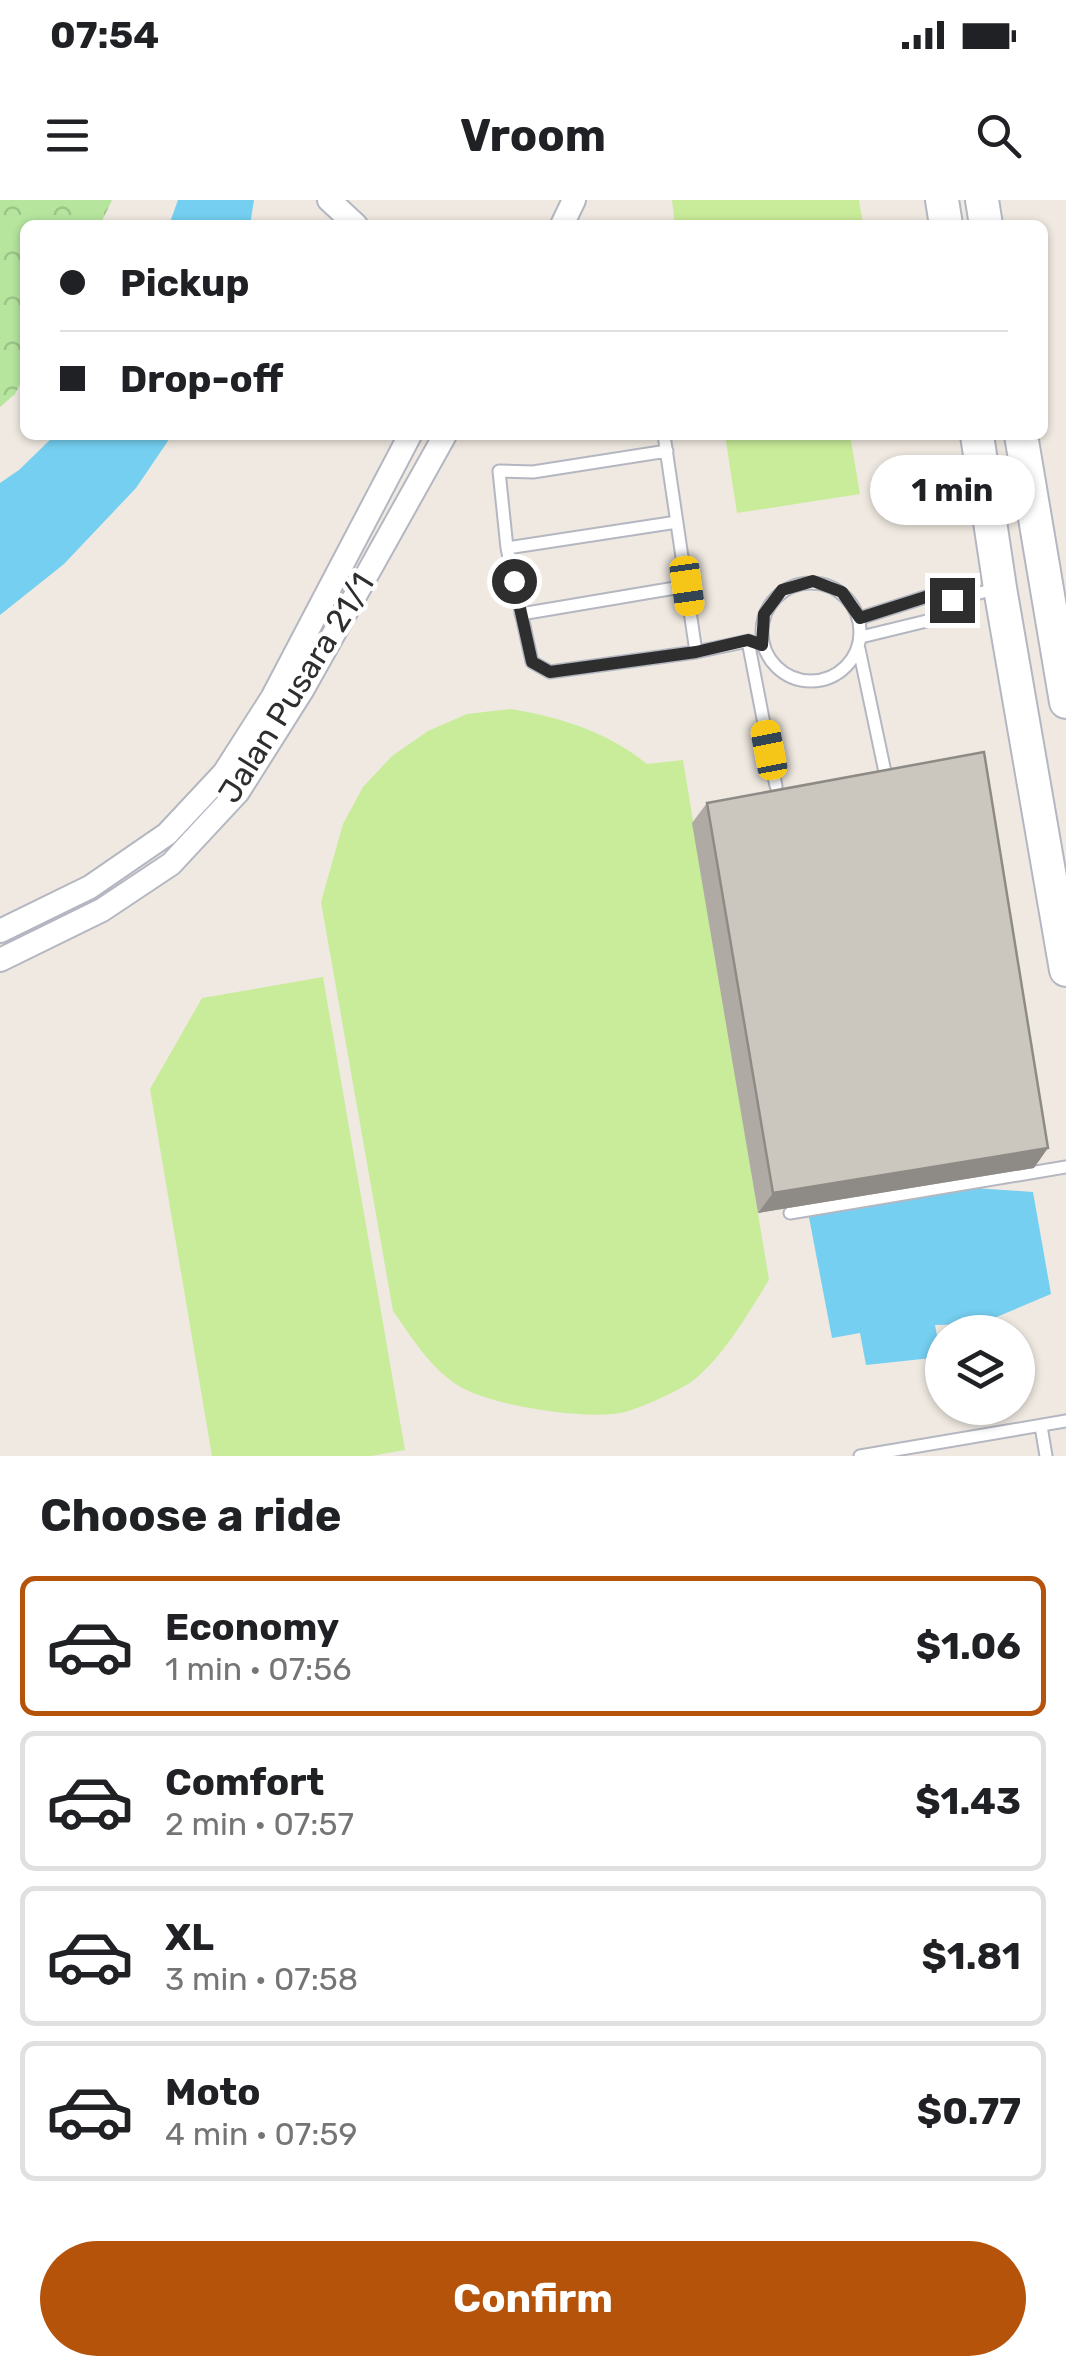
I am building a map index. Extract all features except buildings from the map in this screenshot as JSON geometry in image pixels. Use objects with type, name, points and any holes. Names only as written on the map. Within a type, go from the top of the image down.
[{"type":"main road","points":[[978,440],[1066,970]]},
{"type":"main road","points":[[1022,440],[1066,702]]},
{"type":"main road","points":[[1000,588],[1046,580]]},
{"type":"street","points":[[329,200],[351,220]]},
{"type":"street","name":"Jalan Pusara 21/1","points":[[0,931],[90,886],[167,834],[224,773],[272,698],[407,440]]},
{"type":"street","name":"Jalan Pusara 21/1","points":[[0,960],[102,910],[170,864],[238,792],[303,689],[442,440]]},
{"type":"lane","points":[[665,440],[696,652]]},
{"type":"lane","points":[[667,451],[532,472],[499,471],[508,548],[532,662],[550,672],[696,652],[748,640],[762,645],[780,671],[809,682],[840,674],[860,643],[939,618],[952,600]]},
{"type":"lane","points":[[508,548],[677,522]]},
{"type":"lane","points":[[762,645],[764,614],[782,590],[813,581],[842,592],[860,618],[860,643],[886,772]]},
{"type":"lane","points":[[521,614],[687,586]]},
{"type":"lane","points":[[860,618],[935,594],[952,600],[1000,588]]},
{"type":"lane","points":[[748,640],[776,786]]},
{"type":"lane","points":[[790,1213],[1066,1167]]},
{"type":"lane","points":[[860,1456],[1066,1421]]},
{"type":"lane","points":[[1041,1426],[1046,1456]]},
{"type":"green space","points":[[0,200],[112,200],[102,220],[20,220],[20,384],[0,407]]},
{"type":"green space","points":[[672,200],[859,200],[862,220],[674,220]]},
{"type":"green space","points":[[726,440],[851,440],[860,494],[737,513]]},
{"type":"green space","points":[[511,709],[583,728],[616,743],[647,764],[683,760],[769,1280],[706,1369],[681,1388],[625,1412],[565,1413],[474,1393],[440,1371],[393,1311],[321,902],[343,824],[363,787],[392,756],[428,731],[467,714]]},
{"type":"green space","points":[[323,977],[405,1450],[371,1456],[212,1456],[150,1089],[202,998]]},
{"type":"water","points":[[178,200],[254,200],[251,220],[171,220]]},
{"type":"water","points":[[50,440],[169,440],[136,488],[64,564],[0,615],[0,483]]},
{"type":"water","points":[[975,1188],[1033,1192],[1051,1294],[1001,1315],[925,1315],[925,1359],[866,1365],[860,1333],[832,1338],[808,1212]]},
{"type":"route","points":[[514,581],[532,662],[550,672],[696,652],[748,640],[762,645],[764,614],[782,590],[813,581],[842,592],[860,618],[935,594],[952,600]]}]
